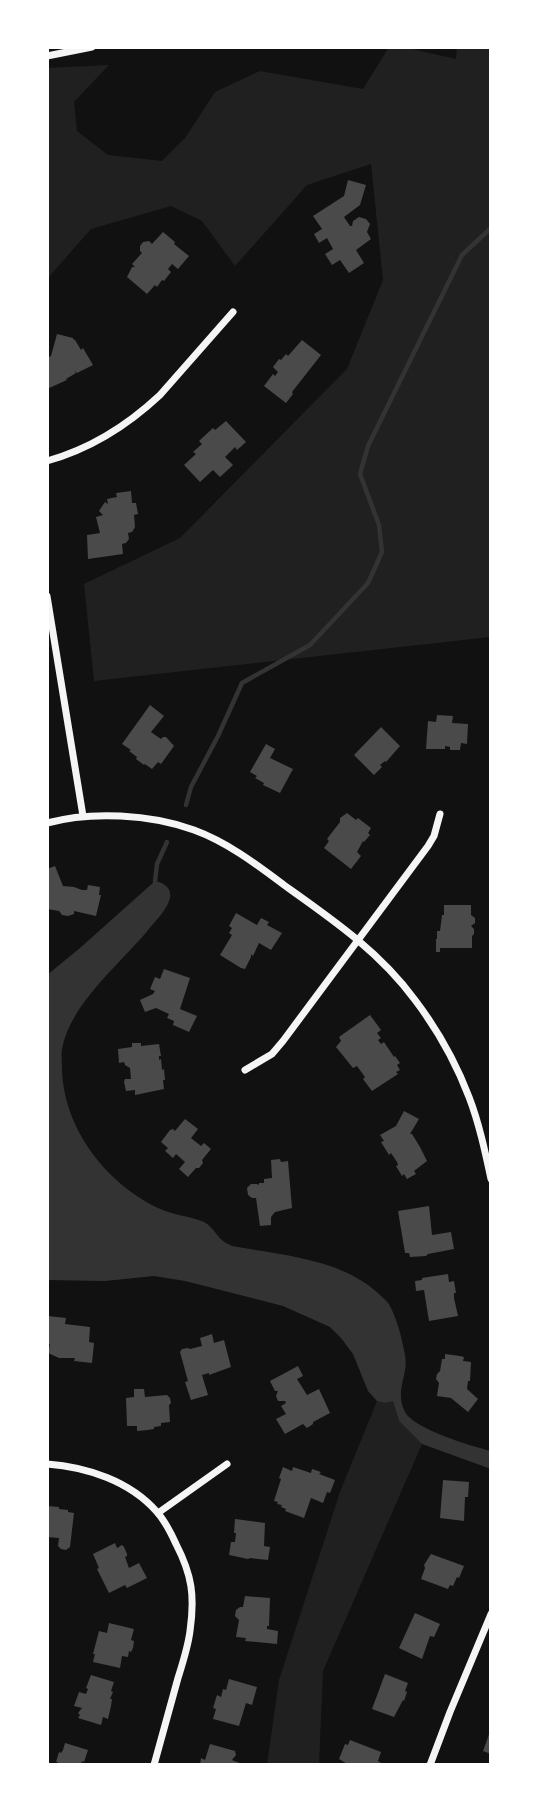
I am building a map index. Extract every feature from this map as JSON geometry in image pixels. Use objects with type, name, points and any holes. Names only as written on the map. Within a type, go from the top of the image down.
[{"type":"street","points":[[47,56],[92,47]]},
{"type":"street","points":[[47,461],[96,442],[149,406],[233,312]]},
{"type":"street","points":[[47,596],[83,816]]},
{"type":"street","points":[[246,1070],[272,1054],[284,1041],[434,836],[440,814]]},
{"type":"street","points":[[47,823],[83,816],[110,816],[151,820],[207,836],[266,872],[359,940],[399,980],[441,1040],[469,1096],[491,1179]]},
{"type":"street","points":[[47,1464],[76,1468],[125,1486],[158,1513],[186,1562],[192,1587],[189,1640],[154,1765]]},
{"type":"street","points":[[158,1513],[227,1464]]},
{"type":"street","points":[[430,1765],[491,1614]]},
{"type":"shaded area","points":[[389,47],[403,47],[456,59],[457,47],[491,47],[491,637],[94,681],[84,584],[180,538],[347,369],[383,280],[371,164],[307,185],[235,266],[202,221],[171,206],[91,229],[47,279],[47,68],[109,65],[74,102],[77,131],[108,155],[162,161],[185,138],[215,92],[260,71],[363,89]]},
{"type":"shaded area","points":[[155,881],[170,891],[166,907],[86,1000],[67,1032],[62,1049],[62,1070],[71,1113],[80,1133],[105,1169],[121,1184],[158,1208],[204,1222],[232,1246],[327,1265],[362,1281],[378,1293],[389,1304],[402,1342],[406,1363],[401,1396],[405,1412],[419,1425],[457,1441],[491,1451],[491,1469],[422,1444],[399,1421],[393,1401],[377,1401],[368,1391],[353,1354],[330,1327],[283,1306],[185,1281],[154,1276],[105,1281],[47,1280],[47,975]]},
{"type":"shaded area","points":[[393,1400],[399,1421],[422,1444],[323,1671],[319,1765],[267,1765],[279,1680],[340,1492],[377,1401],[385,1403]]},
{"type":"building","points":[[348,180],[366,185],[360,205],[344,217],[350,226],[359,217],[366,219],[370,224],[367,232],[371,239],[356,250],[364,263],[349,273],[340,260],[332,265],[325,254],[333,249],[327,238],[319,243],[314,234],[322,229],[313,216],[344,196]]},
{"type":"building","points":[[163,232],[189,256],[178,269],[172,264],[168,269],[171,272],[164,281],[157,287],[155,285],[147,294],[127,277],[132,267],[135,267],[132,264],[142,253],[140,246],[143,242],[149,241],[152,244]]},
{"type":"building","points":[[57,334],[73,338],[93,365],[77,373],[74,370],[76,373],[67,380],[47,389],[47,358],[51,356]]},
{"type":"building","points":[[302,340],[321,355],[286,403],[264,386],[273,374],[275,376],[278,372],[273,367],[279,359],[286,354],[288,356]]},
{"type":"building","points":[[226,421],[246,442],[237,450],[235,447],[225,457],[233,465],[220,477],[213,470],[200,482],[184,465],[196,454],[193,452],[202,444],[199,441],[213,428],[215,430]]},
{"type":"building","points":[[131,491],[132,503],[136,503],[138,514],[134,515],[135,527],[128,533],[129,539],[122,544],[123,554],[88,559],[87,535],[100,533],[96,517],[103,515],[99,511],[105,502],[108,504],[107,499],[117,497],[116,493]]},
{"type":"building","points":[[150,705],[164,716],[151,732],[161,739],[166,737],[174,746],[161,764],[158,762],[152,769],[136,759],[129,751],[131,750],[122,744]]},
{"type":"building","points":[[437,715],[453,716],[452,723],[468,724],[467,744],[461,743],[460,750],[450,750],[450,747],[445,746],[445,749],[426,749],[428,721],[436,722]]},
{"type":"building","points":[[381,727],[400,746],[380,765],[382,767],[374,775],[354,755]]},
{"type":"building","points":[[266,744],[275,749],[270,758],[293,769],[280,793],[263,785],[264,783],[255,778],[257,776],[250,772]]},
{"type":"building","points":[[347,813],[371,828],[368,833],[370,835],[357,852],[361,856],[351,869],[324,848],[340,818]]},
{"type":"building","points":[[55,866],[63,886],[82,890],[87,890],[88,885],[100,887],[96,916],[74,911],[74,914],[68,916],[47,909],[47,869]]},
{"type":"building","points":[[444,905],[471,905],[471,915],[475,918],[475,923],[471,926],[474,929],[472,948],[440,948],[440,952],[436,952],[437,931],[440,931]]},
{"type":"building","points":[[236,913],[257,925],[261,918],[269,922],[267,925],[282,933],[271,950],[259,943],[245,969],[220,955],[232,935],[229,933],[232,928],[229,926]]},
{"type":"building","points":[[164,969],[190,978],[180,1009],[197,1016],[189,1032],[173,1025],[174,1021],[167,1018],[169,1014],[156,1008],[145,1012],[140,1000],[153,994],[155,991],[150,989],[155,977],[160,979]]},
{"type":"building","points":[[370,1015],[381,1030],[377,1033],[381,1038],[378,1040],[381,1044],[384,1042],[400,1063],[397,1065],[400,1070],[396,1072],[398,1074],[372,1091],[357,1066],[353,1068],[336,1047],[341,1041],[339,1037]]},
{"type":"building","points":[[132,1043],[141,1043],[141,1046],[159,1044],[159,1060],[161,1059],[162,1070],[164,1069],[164,1089],[135,1095],[135,1090],[126,1091],[124,1082],[125,1079],[131,1079],[130,1068],[124,1062],[119,1063],[118,1049],[132,1047]]},
{"type":"building","points":[[404,1111],[419,1119],[410,1134],[427,1161],[414,1171],[416,1174],[407,1179],[404,1174],[402,1176],[396,1166],[397,1162],[381,1142],[384,1141],[380,1135],[396,1126]]},
{"type":"building","points":[[185,1119],[198,1129],[191,1138],[201,1146],[204,1143],[211,1149],[199,1168],[188,1177],[179,1169],[185,1162],[176,1154],[173,1158],[165,1151],[168,1148],[161,1142],[170,1130],[175,1131]]},
{"type":"building","points":[[280,1159],[281,1162],[288,1161],[292,1208],[275,1212],[271,1217],[271,1225],[260,1226],[256,1198],[248,1195],[247,1188],[251,1184],[259,1185],[264,1183],[264,1179],[272,1178],[271,1160]]},
{"type":"building","points":[[429,1206],[432,1235],[451,1232],[454,1249],[410,1257],[409,1253],[405,1253],[398,1211]]},
{"type":"building","points":[[448,1274],[449,1282],[454,1281],[458,1316],[429,1321],[424,1290],[416,1291],[415,1281]]},
{"type":"building","points":[[48,1316],[66,1318],[65,1324],[90,1327],[89,1342],[94,1343],[92,1363],[74,1361],[75,1358],[59,1358],[48,1353]]},
{"type":"building","points":[[212,1334],[214,1343],[224,1340],[231,1367],[202,1375],[208,1395],[191,1400],[180,1352],[182,1349],[202,1346],[200,1338]]},
{"type":"building","points":[[445,1354],[464,1357],[463,1361],[471,1362],[467,1389],[478,1399],[468,1412],[451,1398],[437,1396],[439,1383],[436,1379]]},
{"type":"building","points":[[298,1366],[303,1376],[297,1379],[307,1395],[319,1389],[330,1413],[307,1428],[303,1424],[285,1434],[276,1419],[286,1414],[281,1406],[286,1403],[278,1401],[278,1391],[275,1391],[270,1381]]},
{"type":"building","points":[[134,1389],[144,1389],[145,1397],[167,1395],[171,1403],[170,1422],[161,1423],[161,1426],[148,1430],[137,1431],[137,1426],[127,1426],[126,1398],[134,1397]]},
{"type":"building","points":[[283,1467],[311,1473],[312,1469],[335,1480],[323,1503],[311,1498],[304,1518],[285,1511],[282,1505],[274,1501]]},
{"type":"building","points":[[443,1480],[469,1482],[464,1521],[440,1518]]},
{"type":"building","points":[[47,1506],[74,1513],[70,1547],[66,1550],[58,1546],[59,1538],[47,1537]]},
{"type":"building","points":[[235,1519],[265,1523],[264,1546],[270,1547],[268,1560],[229,1555],[231,1542],[235,1542]]},
{"type":"building","points":[[115,1543],[117,1548],[122,1545],[124,1547],[129,1568],[139,1563],[147,1578],[109,1593],[93,1554]]},
{"type":"building","points":[[431,1554],[464,1566],[459,1578],[457,1577],[453,1586],[450,1585],[448,1589],[421,1579],[424,1565]]},
{"type":"building","points":[[245,1596],[270,1598],[267,1629],[278,1631],[277,1644],[245,1641],[246,1638],[236,1637],[239,1620],[235,1616],[236,1610],[243,1607]]},
{"type":"building","points":[[415,1613],[440,1624],[434,1637],[430,1636],[422,1659],[399,1648]]},
{"type":"building","points":[[109,1623],[134,1629],[131,1640],[134,1641],[133,1648],[128,1657],[122,1656],[120,1668],[93,1662],[99,1631],[107,1633]]},
{"type":"building","points":[[385,1674],[408,1683],[404,1701],[394,1717],[372,1709]]},
{"type":"building","points":[[91,1675],[114,1682],[108,1719],[103,1717],[101,1725],[78,1718],[82,1708],[74,1706],[79,1692],[86,1694]]},
{"type":"building","points":[[229,1679],[257,1687],[252,1705],[246,1703],[239,1726],[213,1719],[217,1695],[221,1697]]},
{"type":"building","points":[[491,1729],[491,1754],[483,1751]]},
{"type":"building","points":[[350,1740],[381,1752],[378,1761],[380,1765],[349,1765],[339,1759],[345,1744],[348,1745]]},
{"type":"building","points":[[65,1743],[88,1750],[81,1765],[57,1765],[59,1752],[63,1750]]},
{"type":"building","points":[[210,1744],[235,1751],[236,1755],[232,1760],[245,1765],[200,1765],[201,1758],[205,1760]]},
{"type":"waterway","points":[[186,805],[191,787],[242,683],[310,645],[368,583],[382,552],[379,525],[360,474],[368,446],[462,255],[491,228]]},
{"type":"waterway","points":[[155,881],[157,864],[167,842]]}]
